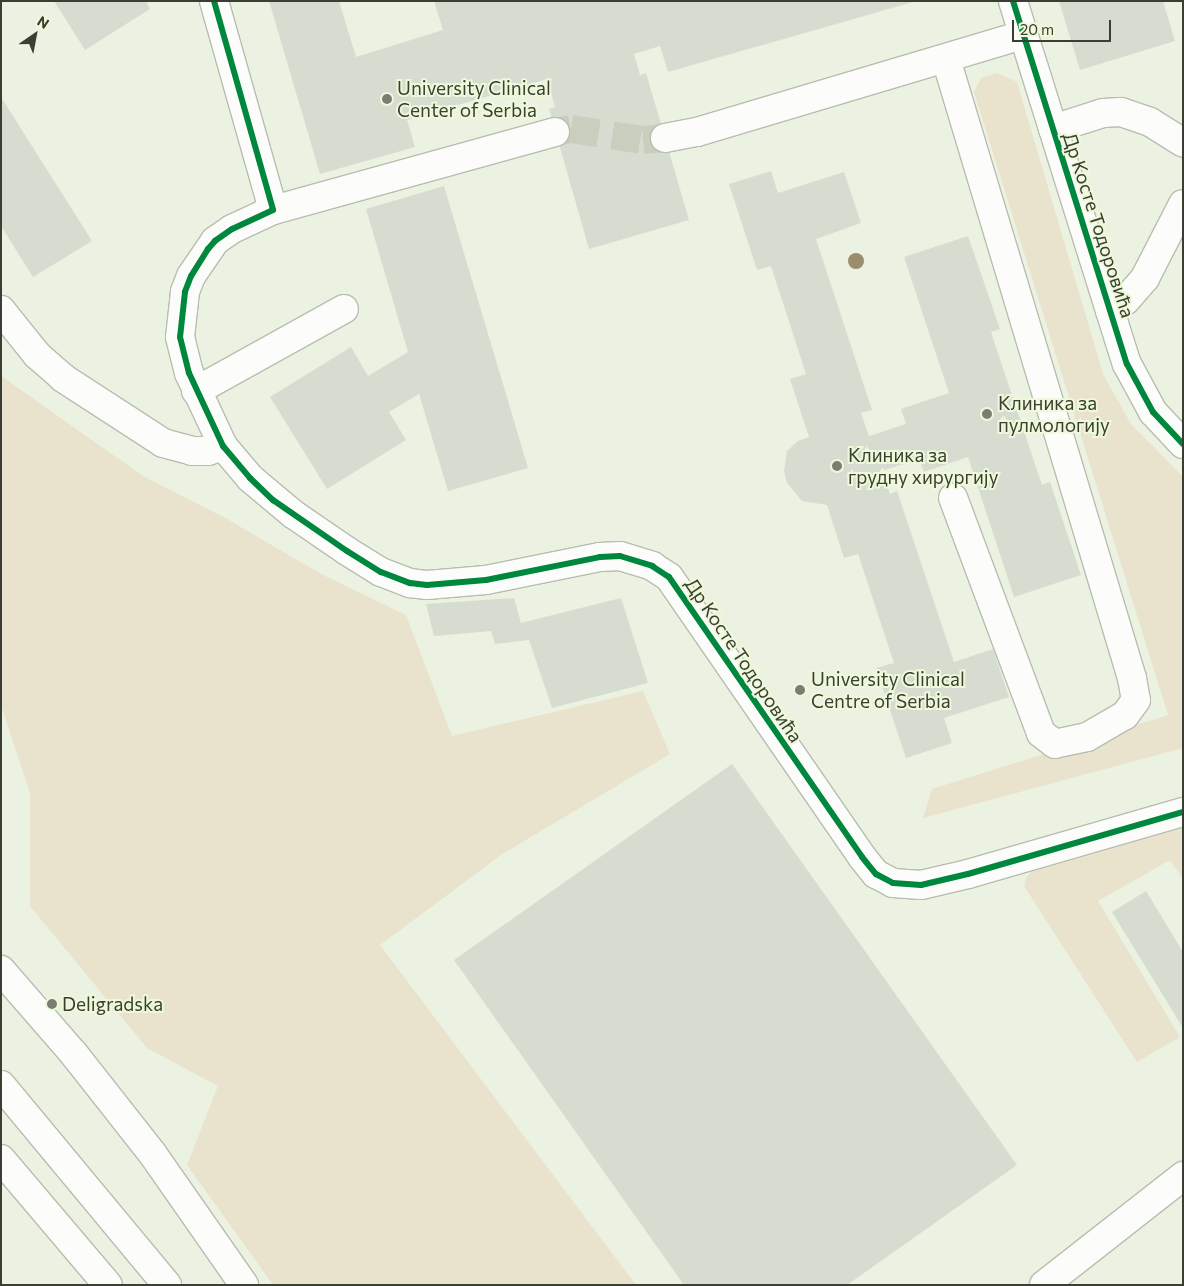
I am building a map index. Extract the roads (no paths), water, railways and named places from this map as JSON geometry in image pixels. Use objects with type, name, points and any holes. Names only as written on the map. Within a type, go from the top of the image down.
[{"type":"main road","points":[[214,1],[273,210]]},
{"type":"main road","name":"Др Косте Тодоровића","points":[[1013,1],[1127,364],[1142,394],[1164,425],[1183,444]]},
{"type":"main road","points":[[665,138],[697,132],[1023,35]]},
{"type":"main road","points":[[946,59],[1132,678],[1136,700],[1125,716],[1087,737],[1056,744],[1041,733],[953,498]]},
{"type":"main road","points":[[1053,129],[1103,113],[1121,112],[1150,122],[1183,143]]},
{"type":"main road","name":"Др Косте Тодоровића","points":[[555,132],[273,210],[232,229],[215,241],[191,276],[185,292],[180,337],[184,359],[196,391],[223,446],[250,478],[273,500],[347,551],[381,572],[410,583],[427,585],[486,580],[600,556],[620,556],[652,566],[669,577],[830,813],[876,874],[884,880],[899,884],[921,885],[1183,812]]},
{"type":"main road","points":[[1110,311],[1126,300],[1145,278],[1183,204]]},
{"type":"main road","points":[[196,391],[344,309]]},
{"type":"main road","points":[[1,310],[37,354],[63,378],[163,443],[192,452],[208,451],[223,446]]},
{"type":"main road","points":[[1,970],[74,1054],[152,1153],[244,1285]]},
{"type":"main road","points":[[1,1085],[167,1285]]},
{"type":"main road","points":[[1,1159],[108,1285]]},
{"type":"main road","points":[[1044,1285],[1183,1176]]},
{"type":"tunnel","points":[[555,132],[571,129],[643,140],[665,138]]},
{"type":"place","name":"University Clinical Center of Serbia","points":[[387,99]]},
{"type":"place","name":"Клиника за пулмологију","points":[[987,414]]},
{"type":"place","name":"Клиника за грудну хирургију","points":[[837,466]]},
{"type":"place","name":"University Clinical Centre of Serbia","points":[[800,690]]},
{"type":"place","name":"Deligradska","points":[[52,1004]]}]
